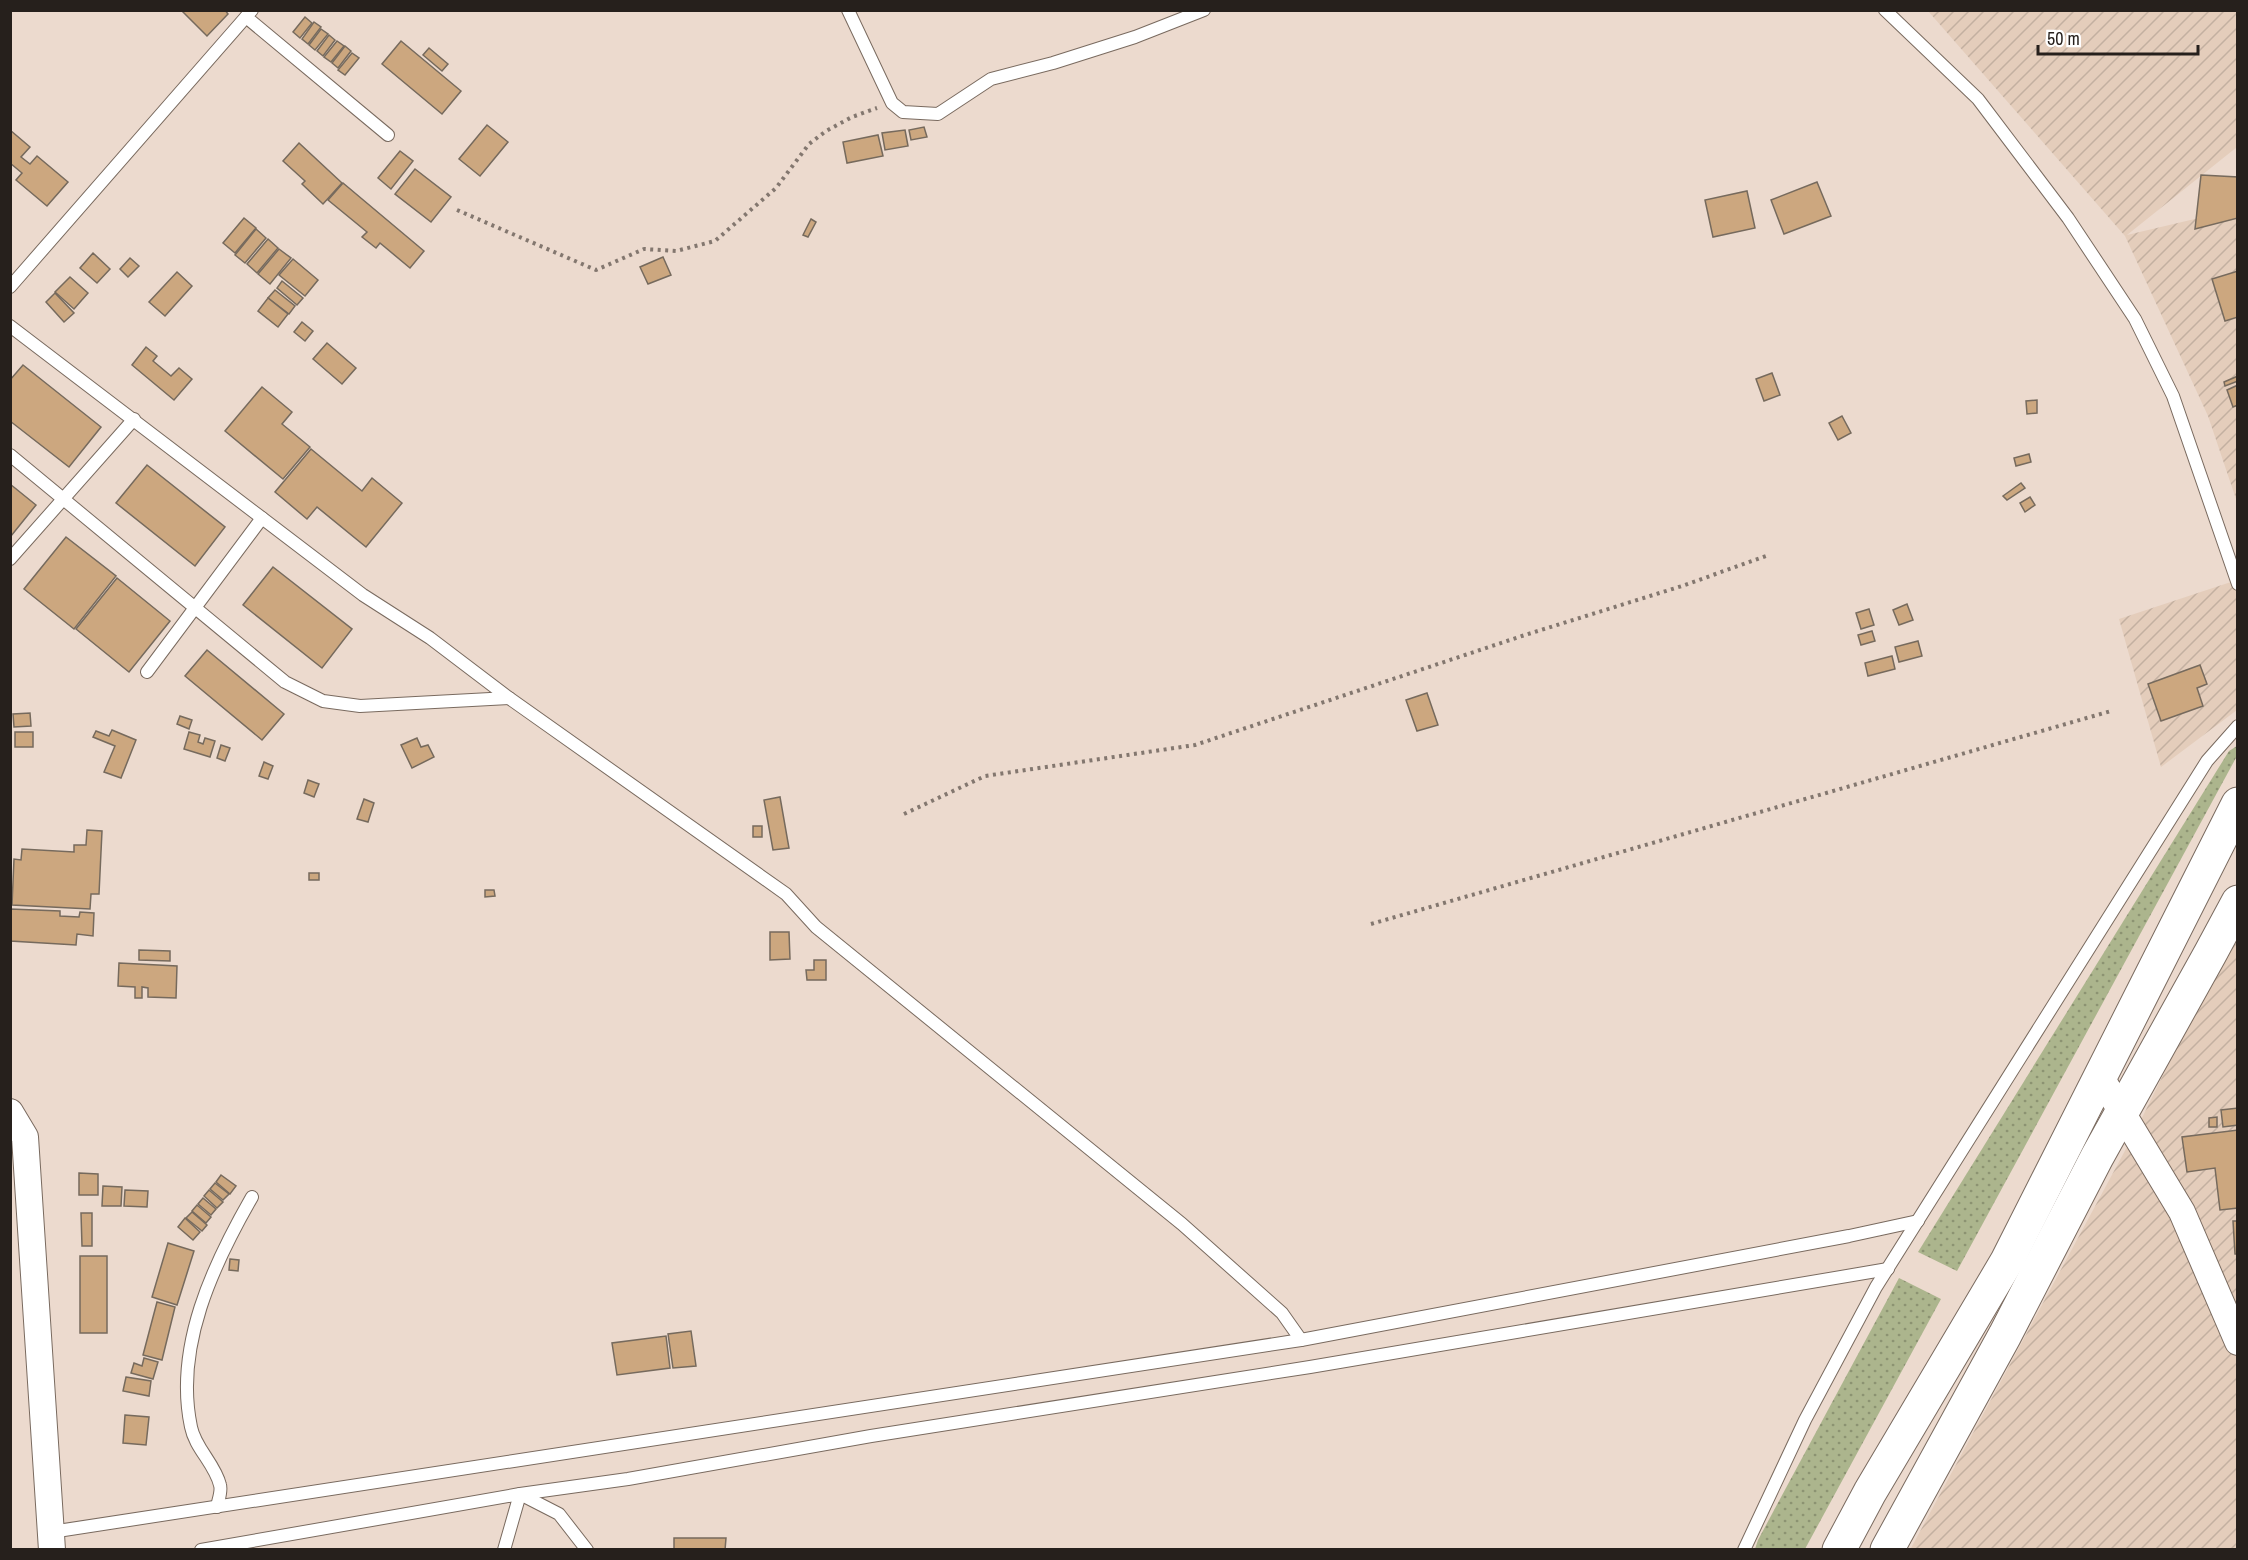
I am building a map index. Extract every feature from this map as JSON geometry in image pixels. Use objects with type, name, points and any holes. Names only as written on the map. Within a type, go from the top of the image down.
[{"type":"main road","points":[[1839,1550],[1876,1482],[2007,1261],[2238,804]]},
{"type":"main road","points":[[1887,1550],[2005,1335],[2122,1112],[2238,902]]},
{"type":"street","points":[[2100,1076],[2182,1212],[2238,1342]]},
{"type":"street","points":[[10,1112],[26,1137],[52,1541]]},
{"type":"lane","points":[[848,10],[892,103],[903,112],[938,114],[991,79],[1053,63],[1134,37],[1204,10]]},
{"type":"lane","points":[[1885,10],[1978,99],[2068,218],[2135,319],[2173,396],[2238,584]]},
{"type":"lane","points":[[10,287],[249,14],[388,135]]},
{"type":"lane","points":[[10,326],[363,595],[430,638],[508,698],[786,894],[816,927],[1182,1224],[1281,1313],[1301,1340]]},
{"type":"lane","points":[[10,559],[134,419]]},
{"type":"lane","points":[[10,456],[285,682],[323,701],[360,706],[508,698]]},
{"type":"lane","points":[[147,672],[262,518]]},
{"type":"lane","points":[[1744,1550],[1805,1420],[1888,1269],[2207,761],[2238,726]]},
{"type":"lane","points":[[217,1507],[221,1486],[192,1430],[188,1405],[191,1340],[201,1305],[219,1260],[252,1197]]},
{"type":"lane","points":[[52,1541],[217,1507],[1301,1340],[1918,1221]]},
{"type":"lane","points":[[201,1550],[520,1494],[628,1479],[871,1436],[1298,1369],[1888,1269]]},
{"type":"lane","points":[[504,1550],[520,1494]]},
{"type":"lane","points":[[520,1494],[559,1514],[587,1550]]},
{"type":"path","points":[[457,210],[596,270],[644,249],[676,251],[716,241],[776,188],[808,144],[852,117],[892,103]]},
{"type":"path","points":[[904,814],[985,776],[1195,745],[1525,635],[1682,586],[1766,556]]},
{"type":"path","points":[[1371,924],[2111,711]]},
{"type":"shaded area","points":[[1928,11],[2237,11],[2237,147],[2127,235],[2237,209],[2237,502],[2208,416],[2125,236]]},
{"type":"shaded area","points":[[2237,580],[2237,710],[2161,767],[2119,619]]},
{"type":"shaded area","points":[[2237,925],[2237,1549],[1910,1550],[2135,1132]]},
{"type":"green space","points":[[2237,746],[2237,756],[1957,1271],[1918,1252],[2229,751]]},
{"type":"green space","points":[[1899,1278],[1941,1299],[1805,1549],[1755,1549],[1758,1540]]},
{"type":"building","points":[[181,10],[225,10],[228,14],[207,36]]},
{"type":"building","points":[[305,17],[312,23],[300,38],[293,32]]},
{"type":"building","points":[[314,22],[321,27],[308,44],[302,39]]},
{"type":"building","points":[[321,29],[328,34],[315,50],[309,45]]},
{"type":"building","points":[[329,35],[335,40],[323,56],[317,51]]},
{"type":"building","points":[[337,41],[344,46],[331,62],[324,57]]},
{"type":"building","points":[[401,41],[461,91],[442,114],[382,64]]},
{"type":"building","points":[[345,46],[351,51],[338,68],[332,63]]},
{"type":"building","points":[[429,48],[448,64],[442,71],[423,55]]},
{"type":"building","points":[[352,53],[359,58],[345,75],[338,70]]},
{"type":"building","points":[[487,125],[508,142],[480,176],[459,159]]},
{"type":"building","points":[[924,127],[927,137],[911,140],[909,130]]},
{"type":"building","points":[[10,130],[30,147],[21,157],[30,164],[37,156],[68,182],[47,206],[16,180],[22,173],[10,163]]},
{"type":"building","points":[[905,130],[908,146],[885,150],[882,133]]},
{"type":"building","points":[[878,135],[883,156],[847,163],[843,142]]},
{"type":"building","points":[[299,143],[342,183],[323,204],[302,184],[305,181],[283,161]]},
{"type":"building","points":[[400,151],[413,161],[391,189],[378,178]]},
{"type":"building","points":[[415,169],[451,197],[431,222],[395,194]]},
{"type":"building","points":[[2201,175],[2238,177],[2238,218],[2195,229]]},
{"type":"building","points":[[1817,182],[1831,216],[1784,234],[1771,200]]},
{"type":"building","points":[[343,183],[424,251],[410,268],[380,243],[376,248],[362,237],[367,232],[328,200]]},
{"type":"building","points":[[1747,191],[1755,228],[1713,237],[1705,200]]},
{"type":"building","points":[[244,218],[256,228],[235,253],[223,243]]},
{"type":"building","points":[[811,219],[816,222],[808,237],[803,235]]},
{"type":"building","points":[[256,229],[266,238],[245,263],[235,255]]},
{"type":"building","points":[[268,239],[278,248],[257,273],[247,264]]},
{"type":"building","points":[[279,249],[291,258],[270,284],[258,274]]},
{"type":"building","points":[[93,253],[110,269],[97,283],[80,268]]},
{"type":"building","points":[[663,257],[671,275],[648,284],[640,267]]},
{"type":"building","points":[[130,258],[139,266],[128,277],[120,269]]},
{"type":"building","points":[[293,259],[318,280],[305,296],[279,275]]},
{"type":"building","points":[[2238,271],[2238,317],[2225,321],[2212,279]]},
{"type":"building","points":[[177,272],[192,286],[165,316],[149,302]]},
{"type":"building","points":[[70,277],[88,293],[74,309],[55,292]]},
{"type":"building","points":[[282,281],[303,298],[297,305],[277,288]]},
{"type":"building","points":[[275,290],[295,306],[289,314],[268,298]]},
{"type":"building","points":[[55,293],[74,313],[64,322],[46,302]]},
{"type":"building","points":[[268,298],[288,314],[278,327],[258,311]]},
{"type":"building","points":[[302,322],[313,331],[305,341],[294,332]]},
{"type":"building","points":[[327,343],[356,368],[342,384],[313,359]]},
{"type":"building","points":[[146,347],[157,356],[153,361],[171,376],[179,368],[192,379],[174,400],[132,365]]},
{"type":"building","points":[[23,365],[101,427],[69,467],[10,421],[10,380]]},
{"type":"building","points":[[1772,373],[1780,395],[1764,401],[1756,379]]},
{"type":"building","points":[[2238,376],[2238,381],[2225,386],[2224,382]]},
{"type":"building","points":[[2238,385],[2238,405],[2233,407],[2227,390]]},
{"type":"building","points":[[262,387],[292,412],[282,424],[310,447],[283,479],[225,431]]},
{"type":"building","points":[[2037,400],[2037,413],[2027,414],[2026,401]]},
{"type":"building","points":[[1842,416],[1851,433],[1838,440],[1829,423]]},
{"type":"building","points":[[311,449],[362,491],[372,478],[402,503],[366,547],[317,507],[307,519],[275,492]]},
{"type":"building","points":[[2029,454],[2031,462],[2016,466],[2014,458]]},
{"type":"building","points":[[147,465],[225,527],[195,566],[116,503]]},
{"type":"building","points":[[2021,483],[2025,488],[2007,500],[2003,496]]},
{"type":"building","points":[[10,484],[36,505],[11,536],[10,536]]},
{"type":"building","points":[[2030,497],[2035,505],[2025,512],[2020,503]]},
{"type":"building","points":[[66,537],[116,576],[74,629],[24,589]]},
{"type":"building","points":[[273,567],[352,629],[322,668],[243,605]]},
{"type":"building","points":[[117,578],[170,621],[129,672],[76,629]]},
{"type":"building","points":[[1907,604],[1913,620],[1899,625],[1893,610]]},
{"type":"building","points":[[1869,609],[1874,625],[1861,629],[1856,613]]},
{"type":"building","points":[[1872,631],[1875,641],[1861,645],[1858,635]]},
{"type":"building","points":[[1918,641],[1922,656],[1899,662],[1895,647]]},
{"type":"building","points":[[207,650],[284,714],[262,740],[185,676]]},
{"type":"building","points":[[1892,656],[1895,669],[1868,676],[1865,663]]},
{"type":"building","points":[[2200,665],[2207,684],[2197,688],[2203,706],[2161,721],[2148,684]]},
{"type":"building","points":[[1427,693],[1438,725],[1417,731],[1406,700]]},
{"type":"building","points":[[30,713],[31,726],[14,727],[13,714]]},
{"type":"building","points":[[180,716],[192,720],[189,729],[177,724]]},
{"type":"building","points":[[112,730],[136,740],[121,778],[104,772],[115,746],[93,737],[96,731],[109,736]]},
{"type":"building","points":[[15,732],[33,732],[33,747],[15,747]]},
{"type":"building","points":[[189,732],[200,735],[198,742],[203,744],[205,738],[215,741],[210,757],[184,749]]},
{"type":"building","points":[[417,738],[421,747],[428,745],[434,757],[412,768],[401,745]]},
{"type":"building","points":[[221,745],[230,748],[225,761],[217,758]]},
{"type":"building","points":[[264,762],[273,766],[268,779],[259,776]]},
{"type":"building","points":[[308,780],[319,784],[314,797],[304,793]]},
{"type":"building","points":[[780,797],[789,848],[773,850],[764,800]]},
{"type":"building","points":[[364,799],[374,803],[368,822],[357,819]]},
{"type":"building","points":[[753,826],[762,826],[762,837],[753,837]]},
{"type":"building","points":[[87,830],[102,831],[99,894],[91,894],[90,909],[12,905],[14,859],[21,860],[22,849],[74,852],[74,845],[86,845]]},
{"type":"building","points":[[309,873],[319,873],[319,880],[309,880]]},
{"type":"building","points":[[485,890],[494,890],[495,896],[485,897]]},
{"type":"building","points":[[10,909],[60,911],[60,916],[79,917],[80,912],[94,913],[93,936],[77,934],[76,945],[10,941]]},
{"type":"building","points":[[770,932],[789,932],[790,959],[770,960]]},
{"type":"building","points":[[139,950],[170,951],[170,961],[139,960]]},
{"type":"building","points":[[814,960],[826,960],[826,980],[807,980],[806,970],[814,970]]},
{"type":"building","points":[[119,963],[177,966],[176,998],[148,997],[148,988],[142,987],[142,998],[135,998],[135,987],[118,986]]},
{"type":"building","points":[[2238,1108],[2238,1125],[2223,1127],[2221,1110]]},
{"type":"building","points":[[2217,1117],[2217,1127],[2209,1127],[2209,1118]]},
{"type":"building","points":[[2238,1130],[2238,1208],[2220,1210],[2215,1168],[2187,1172],[2182,1137]]},
{"type":"building","points":[[79,1173],[98,1174],[98,1195],[79,1195]]},
{"type":"building","points":[[221,1175],[236,1186],[230,1194],[216,1182]]},
{"type":"building","points":[[215,1183],[229,1194],[223,1200],[210,1189]]},
{"type":"building","points":[[103,1186],[122,1187],[121,1206],[102,1206]]},
{"type":"building","points":[[125,1190],[148,1191],[147,1207],[124,1206]]},
{"type":"building","points":[[209,1190],[223,1202],[217,1208],[204,1196]]},
{"type":"building","points":[[203,1198],[216,1209],[211,1215],[198,1204]]},
{"type":"building","points":[[197,1205],[211,1217],[206,1223],[192,1211]]},
{"type":"building","points":[[192,1212],[207,1225],[202,1231],[186,1218]]},
{"type":"building","points":[[81,1213],[92,1213],[92,1246],[82,1246]]},
{"type":"building","points":[[185,1218],[200,1232],[193,1240],[178,1227]]},
{"type":"building","points":[[2233,1221],[2238,1221],[2238,1254],[2235,1254]]},
{"type":"building","points":[[168,1243],[194,1251],[177,1305],[152,1297]]},
{"type":"building","points":[[80,1256],[107,1256],[107,1333],[80,1333]]},
{"type":"building","points":[[230,1259],[239,1260],[238,1271],[229,1270]]},
{"type":"building","points":[[157,1302],[175,1307],[162,1360],[143,1355]]},
{"type":"building","points":[[691,1331],[696,1366],[673,1368],[668,1334]]},
{"type":"building","points":[[666,1336],[670,1368],[617,1375],[612,1343]]},
{"type":"building","points":[[144,1358],[158,1362],[153,1379],[131,1373],[134,1363],[142,1366]]},
{"type":"building","points":[[126,1377],[151,1381],[149,1396],[123,1391]]},
{"type":"building","points":[[125,1415],[149,1417],[146,1445],[123,1443]]},
{"type":"building","points":[[674,1538],[726,1538],[725,1550],[674,1550]]}]
